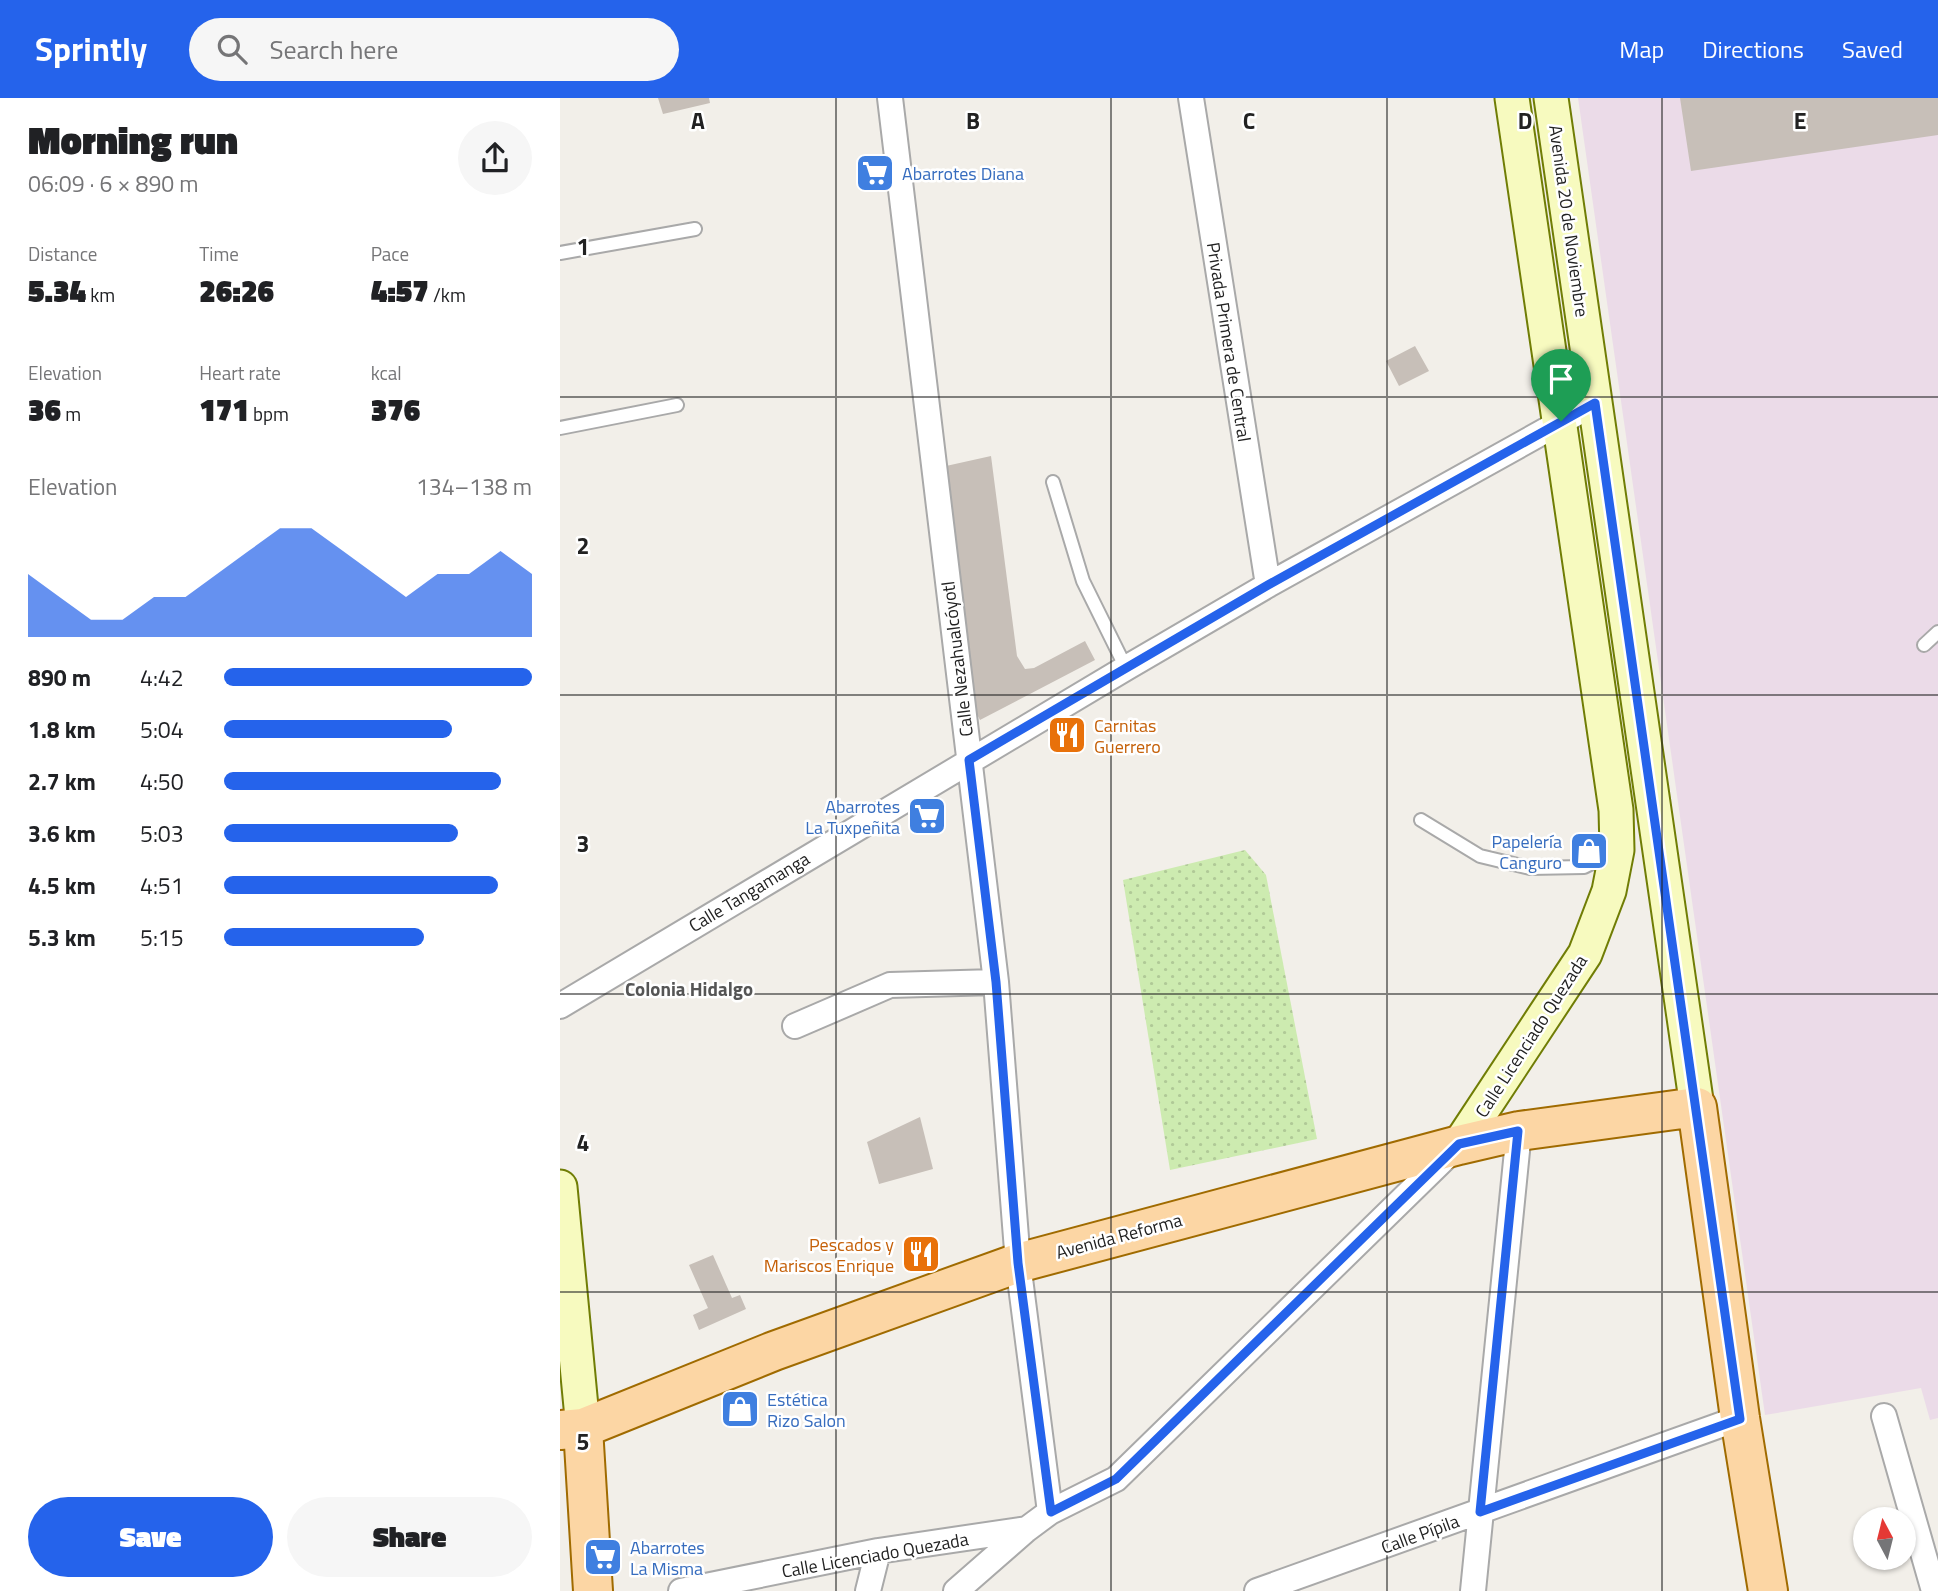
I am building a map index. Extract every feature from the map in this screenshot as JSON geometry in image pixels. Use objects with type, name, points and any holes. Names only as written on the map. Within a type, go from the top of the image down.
[{"type":"main road","points":[[1512,98],[1616,810],[1617,850]]},
{"type":"main road","name":"Avenida 20 de Noviembre","points":[[1551,98],[1740,1419],[1768,1591]]},
{"type":"main road","name":"Calle Licenciado Quezada","points":[[1459,1144],[1585,954],[1609,891],[1617,850]]},
{"type":"main road","name":"Avenida Reforma","points":[[571,1429],[774,1351],[1018,1263],[1459,1144],[1518,1131],[1697,1107]]},
{"type":"main road","points":[[560,1187],[571,1429],[593,1591]]},
{"type":"street","name":"Calle Nezahualcóyotl","points":[[890,98],[996,982],[1018,1263],[1051,1512]]},
{"type":"street","name":"Privada Primera de Central","points":[[1191,98],[1268,585]]},
{"type":"street","name":"Calle Tangamanga","points":[[560,1006],[969,760],[1268,585],[1595,403]]},
{"type":"street","points":[[795,1026],[890,985],[996,982]]},
{"type":"street","points":[[1473,1591],[1518,1131]]},
{"type":"street","name":"Calle Licenciado Quezada","points":[[956,1591],[1027,1529],[1051,1512],[1116,1479],[1459,1144]]},
{"type":"street","points":[[1884,1416],[1934,1591]]},
{"type":"street","name":"Calle Pípila","points":[[1257,1591],[1740,1419]]},
{"type":"street","name":"Calle Licenciado Quezada","points":[[681,1591],[878,1551],[1027,1529]]},
{"type":"street","points":[[868,1591],[878,1551]]},
{"type":"lane","points":[[560,253],[695,229]]},
{"type":"lane","points":[[560,428],[677,405]]},
{"type":"lane","points":[[1053,482],[1083,581],[1126,668]]},
{"type":"lane","points":[[1924,645],[1938,632]]},
{"type":"lane","points":[[1420,820],[1480,856],[1530,868],[1584,867],[1617,850]]},
{"type":"shaded area","points":[[1578,98],[1938,98],[1938,1418],[1930,1420],[1921,1388],[1765,1415]]},
{"type":"green space","points":[[1245,850],[1266,875],[1317,1139],[1170,1170],[1123,880]]},
{"type":"building","points":[[658,98],[709,98],[710,103],[663,114]]},
{"type":"building","points":[[1680,98],[1938,98],[1938,135],[1691,171]]},
{"type":"building","points":[[1415,346],[1429,371],[1399,386],[1386,361]]},
{"type":"building","points":[[991,456],[1017,656],[1025,669],[1034,668],[1085,641],[1095,660],[980,720],[968,697],[937,468]]},
{"type":"building","points":[[920,1117],[933,1169],[879,1184],[867,1142]]},
{"type":"building","points":[[713,1255],[732,1298],[740,1295],[746,1309],[699,1330],[693,1315],[708,1308],[689,1265]]},
{"type":"place","name":"Abarrotes Diana","points":[[875,173]]},
{"type":"place","name":"Carnitas Guerrero","points":[[1067,735]]},
{"type":"place","name":"Abarrotes La Tuxpeñita","points":[[927,816]]},
{"type":"place","name":"Papelería Canguro","points":[[1589,851]]},
{"type":"place","name":"Pescados y Mariscos Enrique","points":[[921,1254]]},
{"type":"place","name":"Estética Rizo Salon","points":[[740,1409]]},
{"type":"place","name":"Abarrotes La Misma","points":[[603,1557]]},
{"type":"district","name":"Colonia Hidalgo","points":[[689,988]]},
{"type":"route","points":[[1595,403],[1740,1419],[1480,1512],[1518,1131],[1459,1144],[1116,1479],[1051,1512],[1018,1263],[996,982],[969,760],[1268,585],[1561,421],[1595,403]]}]
